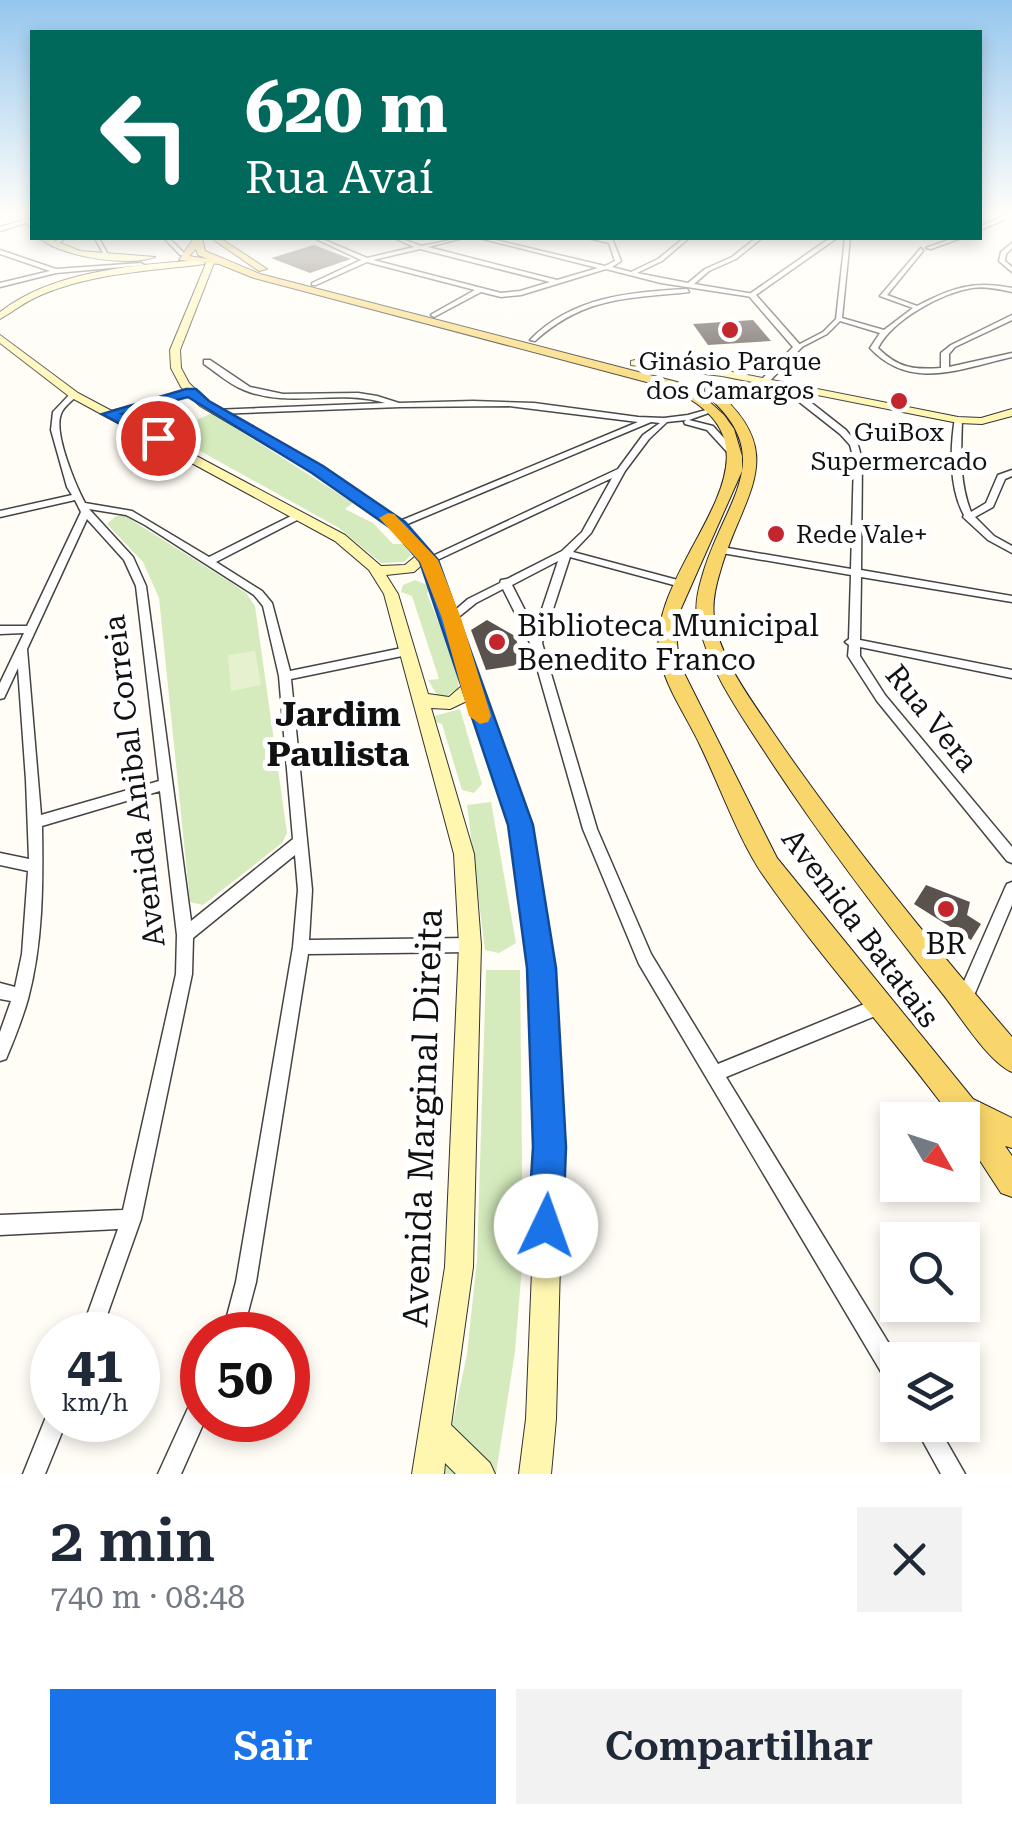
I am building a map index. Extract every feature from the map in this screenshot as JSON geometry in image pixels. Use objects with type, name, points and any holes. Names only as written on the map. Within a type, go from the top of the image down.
[{"type":"main road","points":[[0,316],[10,306],[79,281]]},
{"type":"main road","points":[[199,281],[175,350],[176,368],[191,392],[217,412],[318,470],[398,525],[427,558],[521,825],[542,968],[550,1147],[541,1419],[535,1474]]},
{"type":"main road","points":[[275,281],[682,384],[746,379]]},
{"type":"main road","points":[[303,281],[635,363],[746,379],[958,420],[982,421],[1012,412]]},
{"type":"main road","points":[[0,338],[74,394],[109,414]]},
{"type":"main road","points":[[635,363],[732,409],[752,451],[752,465],[722,550],[704,618],[716,658],[745,708],[836,834],[1012,1058]]},
{"type":"main road","points":[[682,384],[725,424],[736,459]]},
{"type":"main road","name":"Avenida Marginal Direita","points":[[109,414],[340,538],[376,571],[391,594],[423,699],[464,854],[470,945],[459,1267],[428,1474]]},
{"type":"main road","name":"Avenida Batatais","points":[[736,459],[735,471],[666,622],[670,663],[769,865],[959,1102]]},
{"type":"main road","points":[[376,571],[409,569],[427,558]]},
{"type":"main road","points":[[391,594],[399,580],[410,576],[434,581]]},
{"type":"main road","points":[[423,699],[437,704],[456,702],[471,687]]},
{"type":"main road","points":[[980,1117],[1012,1134]]},
{"type":"main road","name":"Avenida Batatais","points":[[980,1133],[1012,1182]]},
{"type":"main road","points":[[436,1432],[480,1474]]},
{"type":"street","points":[[314,284],[321,281]]},
{"type":"street","points":[[441,281],[478,291],[514,294],[562,281]]},
{"type":"street","points":[[553,281],[558,282]]},
{"type":"street","points":[[671,281],[752,296],[798,348]]},
{"type":"street","points":[[690,284],[694,281]]},
{"type":"street","points":[[752,296],[774,281]]},
{"type":"street","points":[[840,319],[843,281]]},
{"type":"street","points":[[895,281],[883,296],[918,308]]},
{"type":"street","points":[[1012,290],[973,286],[918,308],[884,332],[874,348],[887,360],[916,372],[1012,355]]},
{"type":"street","points":[[533,340],[555,319],[620,295],[712,289]]},
{"type":"street","points":[[434,315],[478,291]]},
{"type":"street","points":[[944,369],[945,352],[952,346],[1012,317]]},
{"type":"street","points":[[840,319],[884,332]]},
{"type":"street","points":[[762,382],[798,348],[840,319]]},
{"type":"street","points":[[207,362],[249,390],[295,396],[372,394],[403,406]]},
{"type":"street","points":[[787,388],[854,445],[858,460],[851,642],[1012,674]]},
{"type":"street","points":[[109,414],[191,392]]},
{"type":"street","name":"Avenida Anibal Correia","points":[[74,394],[57,412],[54,430],[81,504],[129,559],[141,586],[185,936],[184,974],[131,1219],[98,1312]]},
{"type":"street","points":[[217,412],[524,404],[664,422],[714,410]]},
{"type":"street","points":[[398,525],[650,420]]},
{"type":"street","points":[[958,420],[954,454],[962,508],[980,531],[1012,550]]},
{"type":"street","points":[[680,421],[710,428],[736,459]]},
{"type":"street","points":[[448,610],[566,553],[586,533],[621,471],[646,437],[664,422]]},
{"type":"street","points":[[427,558],[621,471]]},
{"type":"street","points":[[968,516],[990,505],[1001,477],[1012,473]]},
{"type":"street","points":[[0,514],[81,504],[128,513],[243,581],[268,605],[285,676],[306,890],[301,948],[238,1312]]},
{"type":"street","points":[[0,695],[22,651],[81,504]]},
{"type":"street","points":[[209,560],[298,516]]},
{"type":"street","points":[[722,550],[1012,599]]},
{"type":"street","points":[[566,553],[682,584]]},
{"type":"street","points":[[536,643],[566,553]]},
{"type":"street","points":[[531,570],[556,580]]},
{"type":"street","points":[[505,582],[536,643],[590,829],[644,959],[880,1348]]},
{"type":"street","points":[[0,630],[30,629]]},
{"type":"street","name":"Rua Vera","points":[[851,642],[854,656],[881,698],[1012,856]]},
{"type":"street","points":[[0,1053],[21,996],[34,866],[22,651]]},
{"type":"street","points":[[285,676],[407,651]]},
{"type":"street","points":[[34,823],[165,784]]},
{"type":"street","points":[[185,936],[300,842]]},
{"type":"street","points":[[0,859],[34,866]]},
{"type":"street","points":[[964,1000],[1012,888]]},
{"type":"street","points":[[301,948],[470,945]]},
{"type":"street","points":[[0,991],[21,996]]},
{"type":"street","points":[[716,1073],[879,1006]]},
{"type":"street","points":[[0,1226],[131,1219]]},
{"type":"street","points":[[34,1474],[47,1442]]},
{"type":"street","points":[[169,1474],[184,1442]]},
{"type":"street","points":[[935,1442],[954,1474]]},
{"type":"green space","points":[[212,413],[353,503],[345,509],[373,523],[393,544],[404,544],[411,555],[404,562],[381,563],[339,528],[168,433]]},
{"type":"green space","points":[[116,516],[125,516],[230,582],[246,593],[255,606],[287,833],[282,843],[203,905],[190,902],[159,598],[143,562],[107,524]]},
{"type":"green space","points":[[415,580],[430,586],[427,594],[459,672],[458,688],[447,696],[437,695],[428,680],[439,679],[412,596],[401,592],[403,585]]},
{"type":"green space","points":[[255,651],[261,685],[231,691],[228,655]]},
{"type":"green space","points":[[460,709],[482,784],[474,793],[462,790],[442,724],[434,716]]},
{"type":"green space","points":[[491,802],[516,943],[499,953],[485,950],[467,805]]},
{"type":"green space","points":[[486,970],[520,970],[523,1254],[515,1351],[496,1474],[442,1474],[467,1354],[477,1260]]},
{"type":"building","name":"Ginásio Parque dos Camargos","points":[[753,320],[771,341],[708,345],[693,324]]},
{"type":"building","name":"Biblioteca Municipal Benedito Franco","points":[[487,620],[515,636],[524,664],[486,670],[471,630]]},
{"type":"building","name":"BR","points":[[926,885],[970,902],[967,915],[981,924],[971,940],[914,904]]},
{"type":"slow traffic","points":[[388,518],[429,560],[434,581],[452,618],[480,716]]},
{"type":"place","name":"Ginásio Parque dos Camargos","points":[[730,330]]},
{"type":"place","name":"GuiBox Supermercado","points":[[899,401]]},
{"type":"place","name":"Rede Vale+","points":[[776,534]]},
{"type":"place","name":"Biblioteca Municipal Benedito Franco","points":[[497,642]]},
{"type":"place","name":"BR","points":[[946,909]]},
{"type":"district","name":"Jardim Paulista","points":[[338,734]]},
{"type":"route","points":[[158,438],[109,414],[191,392],[204,404],[318,470],[398,525],[429,560],[434,581],[452,618],[477,708],[521,825],[542,968],[550,1147],[546,1226]]}]
